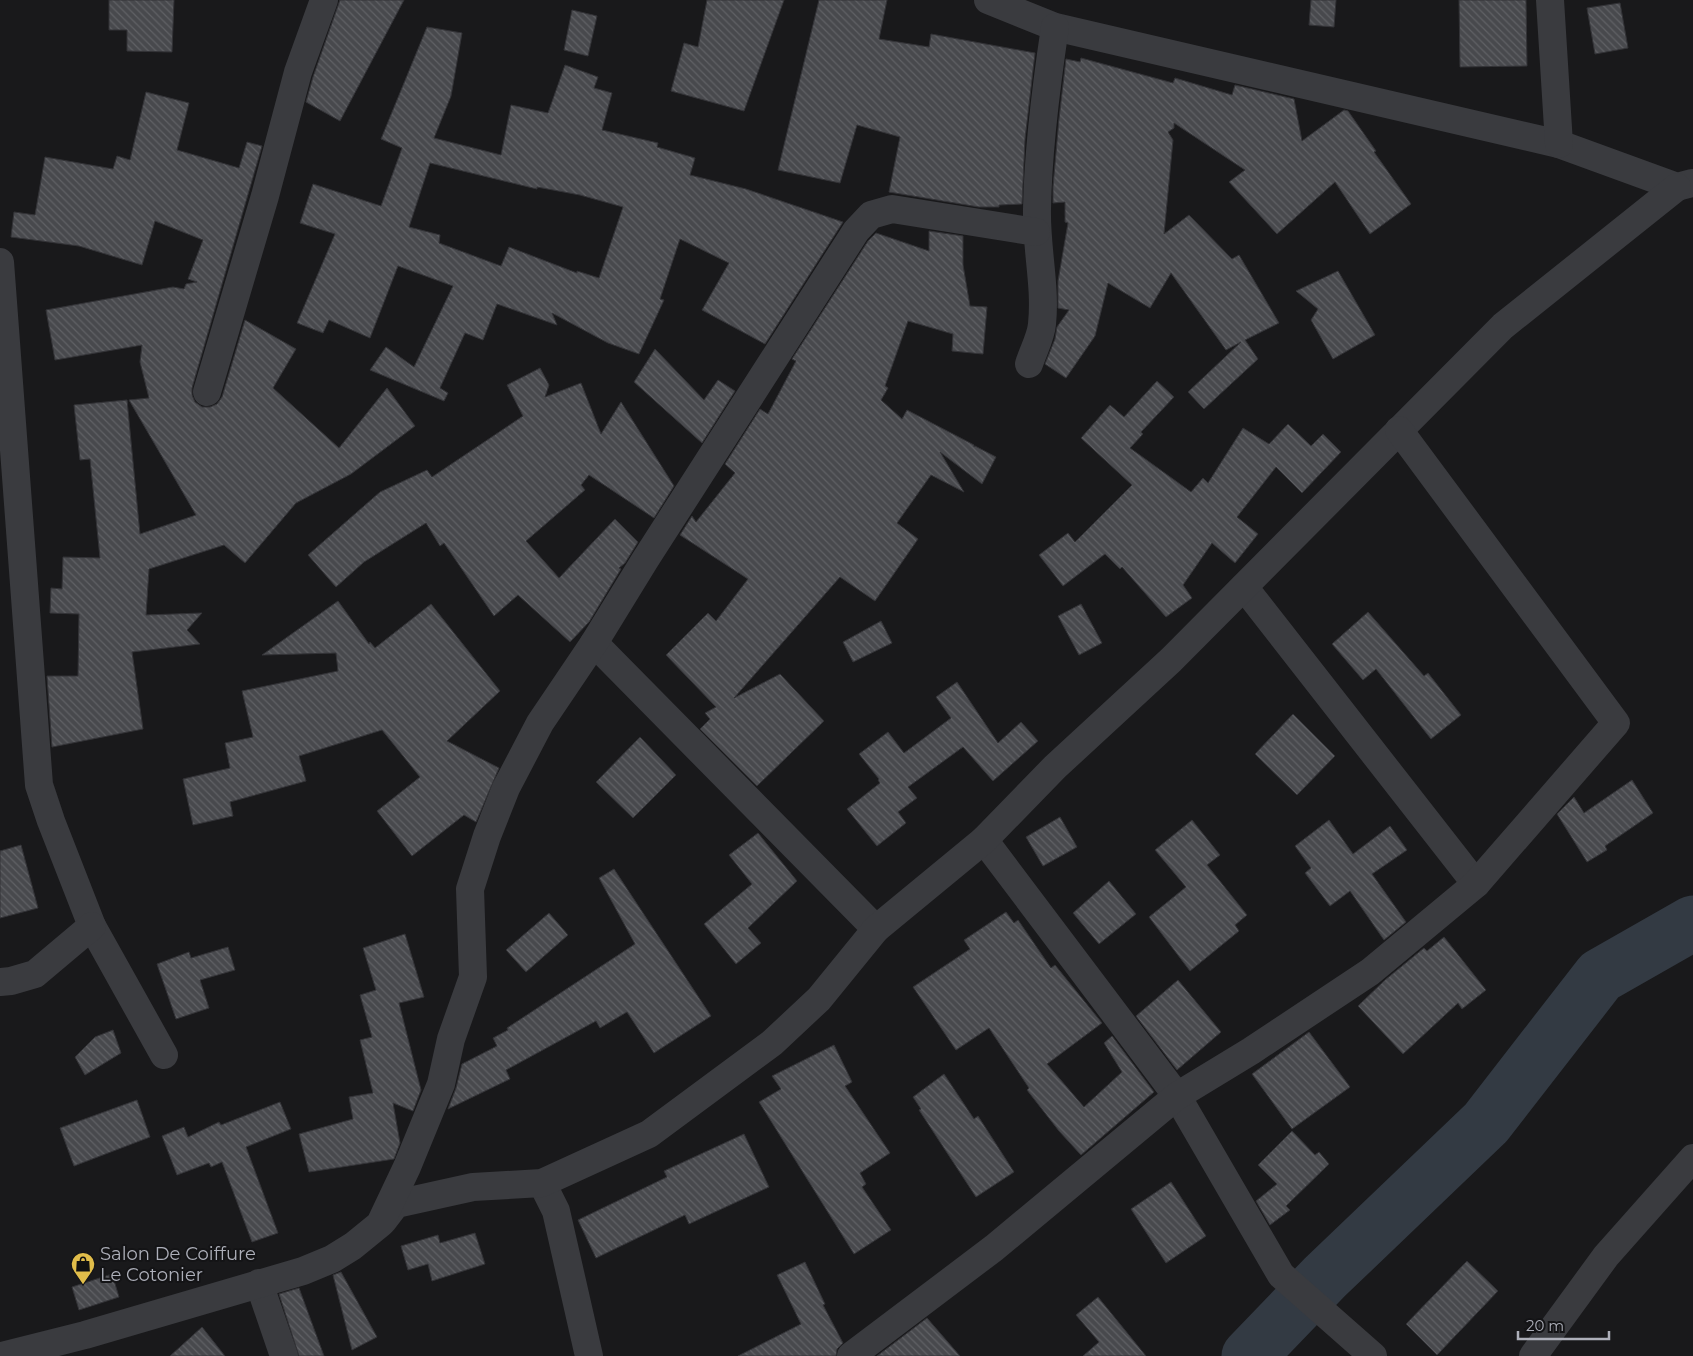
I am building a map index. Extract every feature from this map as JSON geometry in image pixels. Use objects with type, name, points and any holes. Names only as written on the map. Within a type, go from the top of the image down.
[{"type":"street","points":[[207,392],[298,72],[324,0]]},
{"type":"street","points":[[988,0],[1055,27],[1559,144],[1685,185]]},
{"type":"street","points":[[1550,0],[1559,144]]},
{"type":"street","points":[[1028,364],[1042,326],[1042,291],[1036,232],[1037,185],[1046,89],[1055,27]]},
{"type":"street","points":[[17,1354],[259,1282],[303,1271],[332,1259],[353,1246],[380,1224],[396,1204],[473,1187],[542,1183],[649,1134],[772,1043],[819,999],[876,929],[984,840],[1055,768],[1171,660],[1503,326],[1685,185]]},
{"type":"street","points":[[380,1224],[408,1167],[441,1084],[451,1039],[473,978],[470,890],[487,836],[506,788],[540,723],[594,643],[645,560],[856,231],[872,215],[892,209],[1036,232]]},
{"type":"street","points":[[0,262],[10,509],[39,785],[92,926],[164,1055]]},
{"type":"street","points":[[854,1355],[994,1248],[1177,1096],[1250,1051],[1370,972],[1476,884],[1616,723],[1399,430]]},
{"type":"street","points":[[1244,587],[1476,884]]},
{"type":"street","points":[[594,643],[876,929]]},
{"type":"street","points":[[984,840],[1177,1096],[1281,1275],[1373,1356]]},
{"type":"street","points":[[0,982],[35,974],[92,926]]},
{"type":"street","points":[[1533,1356],[1606,1256],[1693,1158]]},
{"type":"street","points":[[542,1183],[556,1211],[589,1356]]},
{"type":"street","points":[[259,1282],[284,1356]]},
{"type":"building","points":[[109,0],[174,0],[172,52],[127,51],[127,30],[109,30]]},
{"type":"building","points":[[340,0],[404,0],[340,121],[306,102]]},
{"type":"building","points":[[707,0],[784,0],[744,111],[671,91],[684,43],[698,47]]},
{"type":"building","points":[[819,0],[887,0],[879,39],[929,47],[931,34],[1035,53],[1025,139],[1022,204],[979,207],[889,192],[900,137],[857,125],[840,183],[778,170]]},
{"type":"building","points":[[1311,0],[1336,0],[1334,27],[1309,25]]},
{"type":"building","points":[[1459,0],[1526,0],[1527,66],[1460,67]]},
{"type":"building","points":[[1620,3],[1628,48],[1595,54],[1587,8]]},
{"type":"building","points":[[572,10],[597,16],[588,56],[564,50]]},
{"type":"building","points":[[427,27],[462,33],[451,96],[434,138],[501,155],[511,105],[548,113],[565,65],[598,77],[594,88],[612,93],[602,130],[658,143],[657,147],[695,158],[690,175],[746,189],[843,222],[765,344],[702,310],[729,263],[680,239],[660,299],[664,300],[639,354],[608,343],[552,313],[557,325],[497,304],[483,340],[465,333],[440,388],[448,393],[444,401],[370,370],[386,347],[414,367],[453,286],[398,266],[370,338],[329,320],[323,333],[297,323],[335,234],[300,223],[313,184],[381,206],[402,148],[381,139]],"holes":[[[430,163],[537,189],[537,187],[580,195],[623,207],[599,278],[577,271],[577,273],[509,247],[501,266],[439,243],[440,235],[409,227]]]},
{"type":"building","points":[[1081,58],[1173,83],[1175,78],[1232,95],[1235,85],[1294,99],[1302,141],[1344,110],[1348,111],[1411,204],[1370,234],[1335,182],[1277,234],[1229,182],[1245,170],[1174,123],[1174,128],[1168,132],[1173,140],[1164,234],[1189,215],[1232,259],[1239,255],[1279,323],[1245,340],[1258,359],[1204,409],[1188,392],[1241,342],[1226,350],[1171,273],[1150,308],[1108,283],[1095,336],[1066,378],[1045,364],[1055,339],[1057,327],[1069,310],[1058,308],[1058,281],[1068,223],[1065,222],[1065,202],[1053,203],[1053,187],[1066,59],[1080,62]]},
{"type":"building","points":[[146,92],[189,103],[177,150],[239,168],[247,142],[262,146],[192,388],[195,402],[202,407],[210,407],[217,404],[222,397],[245,320],[296,349],[273,388],[339,448],[387,388],[415,426],[351,474],[296,503],[245,563],[224,545],[149,569],[146,615],[202,613],[187,630],[200,644],[132,652],[143,729],[52,747],[47,676],[78,676],[79,614],[50,613],[51,588],[62,589],[63,557],[100,558],[90,459],[80,460],[74,405],[127,400],[140,534],[196,515],[129,400],[149,398],[140,362],[142,345],[55,360],[46,310],[173,287],[184,289],[186,284],[197,282],[188,279],[203,240],[155,221],[142,265],[79,246],[11,237],[14,212],[35,215],[45,157],[113,169],[117,156],[130,160]]},
{"type":"building","points":[[929,231],[963,236],[963,265],[970,306],[987,307],[983,354],[952,351],[953,334],[908,321],[885,386],[888,388],[881,400],[902,419],[907,410],[996,457],[982,484],[940,452],[964,492],[931,475],[897,523],[918,539],[875,601],[840,577],[734,698],[780,674],[824,721],[757,786],[700,729],[710,719],[705,713],[716,707],[666,655],[708,613],[716,621],[748,579],[680,535],[692,516],[696,522],[735,473],[725,464],[760,409],[768,414],[796,361],[792,359],[868,241],[876,233],[929,251]]},
{"type":"building","points":[[1338,271],[1375,335],[1333,359],[1311,320],[1318,309],[1296,291]]},
{"type":"building","points":[[655,349],[704,400],[718,380],[735,391],[702,443],[634,382]]},
{"type":"building","points":[[540,368],[549,385],[545,397],[581,383],[601,434],[621,402],[674,486],[654,518],[589,475],[581,485],[585,490],[526,541],[559,578],[615,519],[638,542],[625,563],[619,568],[621,569],[589,622],[570,642],[518,595],[494,616],[444,543],[440,546],[426,523],[364,562],[336,587],[308,555],[380,492],[427,470],[432,477],[523,416],[507,385]]},
{"type":"building","points":[[1157,381],[1174,397],[1141,432],[1143,434],[1130,448],[1191,492],[1203,478],[1208,483],[1243,428],[1269,444],[1288,424],[1311,446],[1323,434],[1341,452],[1302,493],[1276,467],[1237,517],[1258,534],[1235,563],[1212,543],[1183,585],[1192,598],[1166,617],[1122,567],[1120,569],[1105,554],[1063,586],[1039,555],[1068,533],[1075,542],[1132,485],[1081,438],[1110,405],[1124,417]]},
{"type":"building","points":[[338,601],[369,644],[370,642],[375,648],[431,604],[500,691],[447,741],[499,768],[476,822],[464,815],[412,856],[377,811],[420,777],[382,730],[299,756],[306,781],[230,802],[233,816],[193,825],[183,779],[230,768],[225,743],[253,737],[242,691],[338,671],[336,653],[262,655]]},
{"type":"building","points":[[1081,604],[1102,643],[1079,655],[1058,616]]},
{"type":"building","points":[[1368,612],[1424,676],[1428,673],[1461,715],[1431,739],[1376,669],[1363,680],[1332,644]]},
{"type":"building","points":[[881,621],[892,643],[853,662],[843,642]]},
{"type":"building","points":[[957,682],[998,743],[1021,722],[1038,741],[993,781],[963,747],[908,787],[917,798],[898,812],[906,823],[877,846],[847,809],[880,783],[879,779],[859,754],[888,732],[904,753],[951,718],[936,697]]},
{"type":"building","points":[[1293,714],[1335,756],[1297,795],[1255,754]]},
{"type":"building","points":[[640,737],[676,775],[633,818],[596,782]]},
{"type":"building","points":[[1632,780],[1653,813],[1605,846],[1607,850],[1587,862],[1557,814],[1574,797],[1584,813]]},
{"type":"building","points":[[1060,817],[1077,847],[1043,866],[1026,837]]},
{"type":"building","points":[[1192,820],[1220,855],[1207,865],[1247,915],[1235,925],[1239,931],[1190,971],[1149,917],[1186,887],[1155,850]]},
{"type":"building","points":[[1329,820],[1353,854],[1390,826],[1407,850],[1372,874],[1406,922],[1384,940],[1350,891],[1330,906],[1305,873],[1311,868],[1295,846]]},
{"type":"building","points":[[758,833],[797,881],[748,928],[761,943],[736,964],[704,924],[752,884],[729,855]]},
{"type":"building","points":[[21,845],[38,908],[0,918],[0,851]]},
{"type":"building","points":[[614,869],[711,1016],[654,1053],[627,1012],[600,1028],[596,1021],[506,1070],[510,1079],[448,1109],[462,1064],[497,1046],[493,1038],[508,1030],[507,1028],[635,944],[599,878]]},
{"type":"building","points":[[1109,881],[1136,914],[1099,944],[1073,913]]},
{"type":"building","points":[[1006,912],[1014,923],[1018,920],[1051,968],[1055,965],[1102,1023],[1047,1064],[1084,1107],[1122,1072],[1104,1043],[1112,1036],[1154,1092],[1081,1155],[1059,1131],[1027,1090],[1029,1088],[989,1028],[956,1050],[913,987],[970,949],[964,940]]},
{"type":"building","points":[[549,913],[568,935],[526,972],[506,950]]},
{"type":"building","points":[[405,934],[424,997],[399,1003],[421,1090],[413,1111],[393,1103],[400,1143],[394,1159],[309,1172],[299,1134],[353,1119],[349,1097],[373,1093],[360,1040],[372,1037],[360,995],[376,990],[363,948]]},
{"type":"building","points":[[1444,937],[1486,990],[1462,1009],[1458,1003],[1403,1054],[1358,1006],[1385,980],[1424,948],[1427,951]]},
{"type":"building","points":[[228,947],[235,970],[200,980],[209,1008],[176,1019],[157,964],[189,952],[191,958]]},
{"type":"building","points":[[1178,980],[1221,1032],[1177,1070],[1136,1016]]},
{"type":"building","points":[[113,1030],[121,1053],[85,1075],[75,1057],[95,1037]]},
{"type":"building","points":[[1309,1032],[1350,1087],[1292,1129],[1252,1074]]},
{"type":"building","points":[[834,1045],[852,1082],[845,1086],[890,1153],[860,1173],[866,1184],[862,1187],[891,1230],[854,1254],[759,1102],[781,1089],[772,1076]]},
{"type":"building","points":[[944,1074],[974,1119],[978,1116],[1014,1172],[976,1197],[919,1110],[921,1109],[913,1097]]},
{"type":"building","points":[[137,1100],[150,1137],[74,1166],[60,1128]]},
{"type":"building","points":[[280,1102],[291,1129],[246,1147],[278,1233],[252,1242],[222,1162],[211,1167],[209,1163],[177,1175],[162,1136],[184,1127],[188,1137],[219,1122],[221,1125]]},
{"type":"building","points":[[1292,1131],[1315,1155],[1319,1152],[1329,1164],[1286,1206],[1290,1210],[1270,1225],[1256,1201],[1277,1184],[1258,1165]]},
{"type":"building","points":[[744,1134],[769,1187],[689,1224],[685,1215],[596,1258],[578,1220],[667,1177],[664,1171]]},
{"type":"building","points":[[1171,1182],[1206,1236],[1166,1263],[1131,1209]]},
{"type":"building","points":[[475,1233],[485,1264],[432,1281],[428,1264],[408,1270],[401,1246],[438,1235],[440,1243]]},
{"type":"building","points":[[1467,1261],[1498,1291],[1437,1355],[1406,1324]]},
{"type":"building","points":[[805,1262],[825,1304],[823,1305],[843,1343],[837,1349],[836,1356],[738,1356],[801,1324],[777,1275]]},
{"type":"building","points":[[341,1272],[377,1337],[352,1350],[333,1275]]},
{"type":"building","points":[[112,1274],[119,1297],[79,1310],[72,1287]]},
{"type":"building","points":[[299,1288],[324,1356],[299,1356],[279,1294]]},
{"type":"building","points":[[1098,1297],[1146,1356],[1083,1356],[1099,1342],[1076,1315]]},
{"type":"building","points":[[927,1318],[960,1356],[877,1356]]},
{"type":"building","points":[[202,1327],[225,1356],[170,1356]]},
{"type":"waterway","points":[[1249,1356],[1325,1277],[1486,1123],[1600,976],[1693,923]]},
{"type":"place","name":"Salon De Coiffure Le Cotonier","points":[[83,1285]]}]
